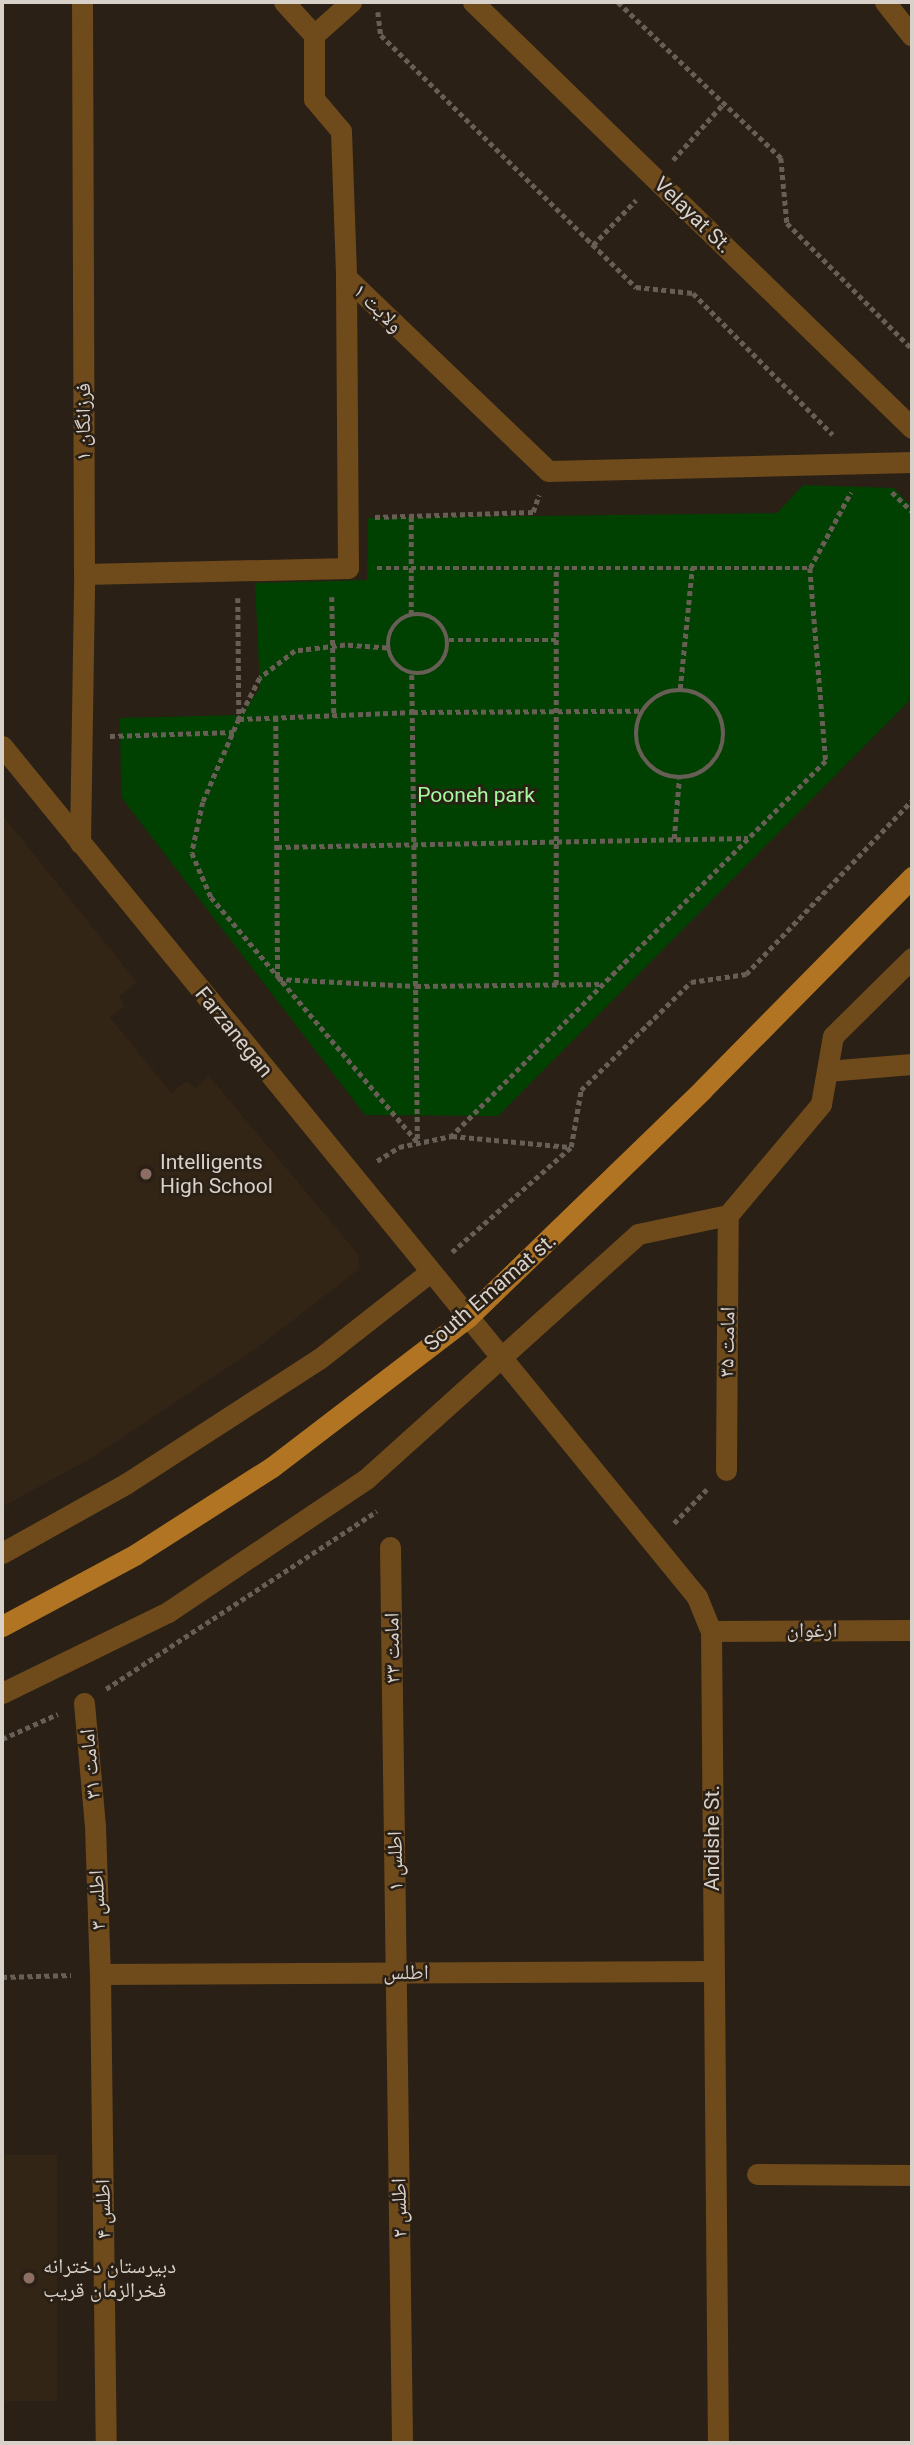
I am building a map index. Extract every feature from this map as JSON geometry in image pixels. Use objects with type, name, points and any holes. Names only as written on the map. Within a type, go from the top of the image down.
[{"type":"main road","name":"South Emamat st.","points":[[2,1626],[136,1553],[272,1466],[468,1317],[704,1089],[912,877]]},
{"type":"street","name":"فرزانگان ۱","points":[[80,843],[84,574],[82,2]]},
{"type":"street","points":[[284,2],[314,35],[314,99],[341,131],[346,277]]},
{"type":"street","points":[[314,35],[351,2]]},
{"type":"street","name":"Velayat St.","points":[[473,2],[912,428]]},
{"type":"street","points":[[886,2],[912,37]]},
{"type":"street","name":"ولایت ۱","points":[[346,277],[548,471]]},
{"type":"street","name":"ولایت ۱","points":[[340,568],[348,518],[346,277]]},
{"type":"street","points":[[548,471],[864,466],[912,462]]},
{"type":"street","points":[[84,574],[340,568]]},
{"type":"street","name":"Farzanegan","points":[[2,746],[468,1317]]},
{"type":"street","points":[[2,1693],[168,1612],[366,1479],[503,1360],[638,1234],[728,1214],[821,1104],[833,1036],[912,958]]},
{"type":"street","points":[[827,1071],[912,1064]]},
{"type":"street","name":"امامت ۳۵","points":[[726,1470],[728,1214]]},
{"type":"street","points":[[2,1553],[127,1483],[319,1359],[430,1272]]},
{"type":"street","name":"Andishe St.","points":[[468,1317],[697,1597],[711,1631],[718,2443]]},
{"type":"street","name":"امامت ۳۳","points":[[390,1547],[394,1749]]},
{"type":"street","name":"ارغوان","points":[[711,1631],[912,1630]]},
{"type":"street","name":"امامت ۳۱","points":[[84,1703],[95,1826]]},
{"type":"street","name":"اطلس ۱","points":[[394,1749],[396,1972]]},
{"type":"street","name":"اطلس ۳","points":[[95,1826],[100,1974]]},
{"type":"street","name":"اطلس","points":[[100,1974],[712,1970]]},
{"type":"street","name":"اطلس ۲","points":[[396,1972],[402,2443]]},
{"type":"street","name":"اطلس ۴","points":[[100,1974],[106,2443]]},
{"type":"street","points":[[757,2174],[912,2175]]},
{"type":"path","points":[[377,2],[381,35],[636,287],[694,293],[864,466],[912,510]]},
{"type":"path","points":[[618,2],[781,158],[787,223],[912,349]]},
{"type":"path","points":[[452,1136],[826,761],[810,568],[864,466]]},
{"type":"path","points":[[348,518],[533,512],[548,471]]},
{"type":"path","points":[[411,516],[411,615]]},
{"type":"path","points":[[334,715],[333,646],[340,568],[810,568]]},
{"type":"path","points":[[556,568],[556,985]]},
{"type":"path","points":[[680,689],[692,568]]},
{"type":"path","points":[[238,571],[239,719]]},
{"type":"path","points":[[424,613],[441,623],[449,640],[446,659],[431,672],[412,675],[396,665],[387,648],[391,629],[411,615],[424,613]]},
{"type":"path","points":[[449,640],[556,640]]},
{"type":"path","points":[[387,648],[333,646],[295,651],[260,678],[203,802],[192,853],[211,897],[418,1143]]},
{"type":"path","points":[[412,675],[418,1143]]},
{"type":"path","points":[[680,689],[702,695],[719,712],[724,735],[719,757],[702,773],[679,779],[657,773],[640,757],[635,734],[641,711],[658,695],[680,689]]},
{"type":"path","points":[[239,719],[413,712],[641,711]]},
{"type":"path","points":[[276,717],[278,979]]},
{"type":"path","points":[[81,737],[234,732]]},
{"type":"path","points":[[674,839],[679,779]]},
{"type":"path","points":[[430,1272],[571,1147],[581,1090],[691,982],[746,974],[912,800]]},
{"type":"path","points":[[276,847],[750,838]]},
{"type":"path","points":[[278,979],[416,986],[604,984]]},
{"type":"path","points":[[353,1177],[399,1147],[452,1136],[571,1147]]},
{"type":"path","points":[[654,1544],[726,1470]]},
{"type":"path","points":[[366,1479],[390,1547]]},
{"type":"path","points":[[2,1977],[100,1974]]},
{"type":"shaded area","name":"Intelligents High School","points":[[2,815],[137,982],[119,997],[125,1006],[110,1017],[171,1093],[187,1081],[195,1089],[209,1076],[358,1254],[359,1269],[257,1348],[88,1460],[2,1507]]},
{"type":"shaded area","name":"دبیرستان دخترانه فخرالزمان قریب","points":[[2,2155],[57,2155],[57,2401],[2,2401]]},
{"type":"green space","name":"Pooneh park","points":[[803,485],[894,488],[912,507],[909,701],[498,1116],[365,1115],[121,797],[120,718],[241,715],[260,688],[255,583],[367,580],[368,518],[777,513]]},
{"type":"place","name":"Intelligents High School","points":[[146,1174]]},
{"type":"place","name":"دبیرستان دخترانه فخرالزمان قریب","points":[[29,2278]]}]
